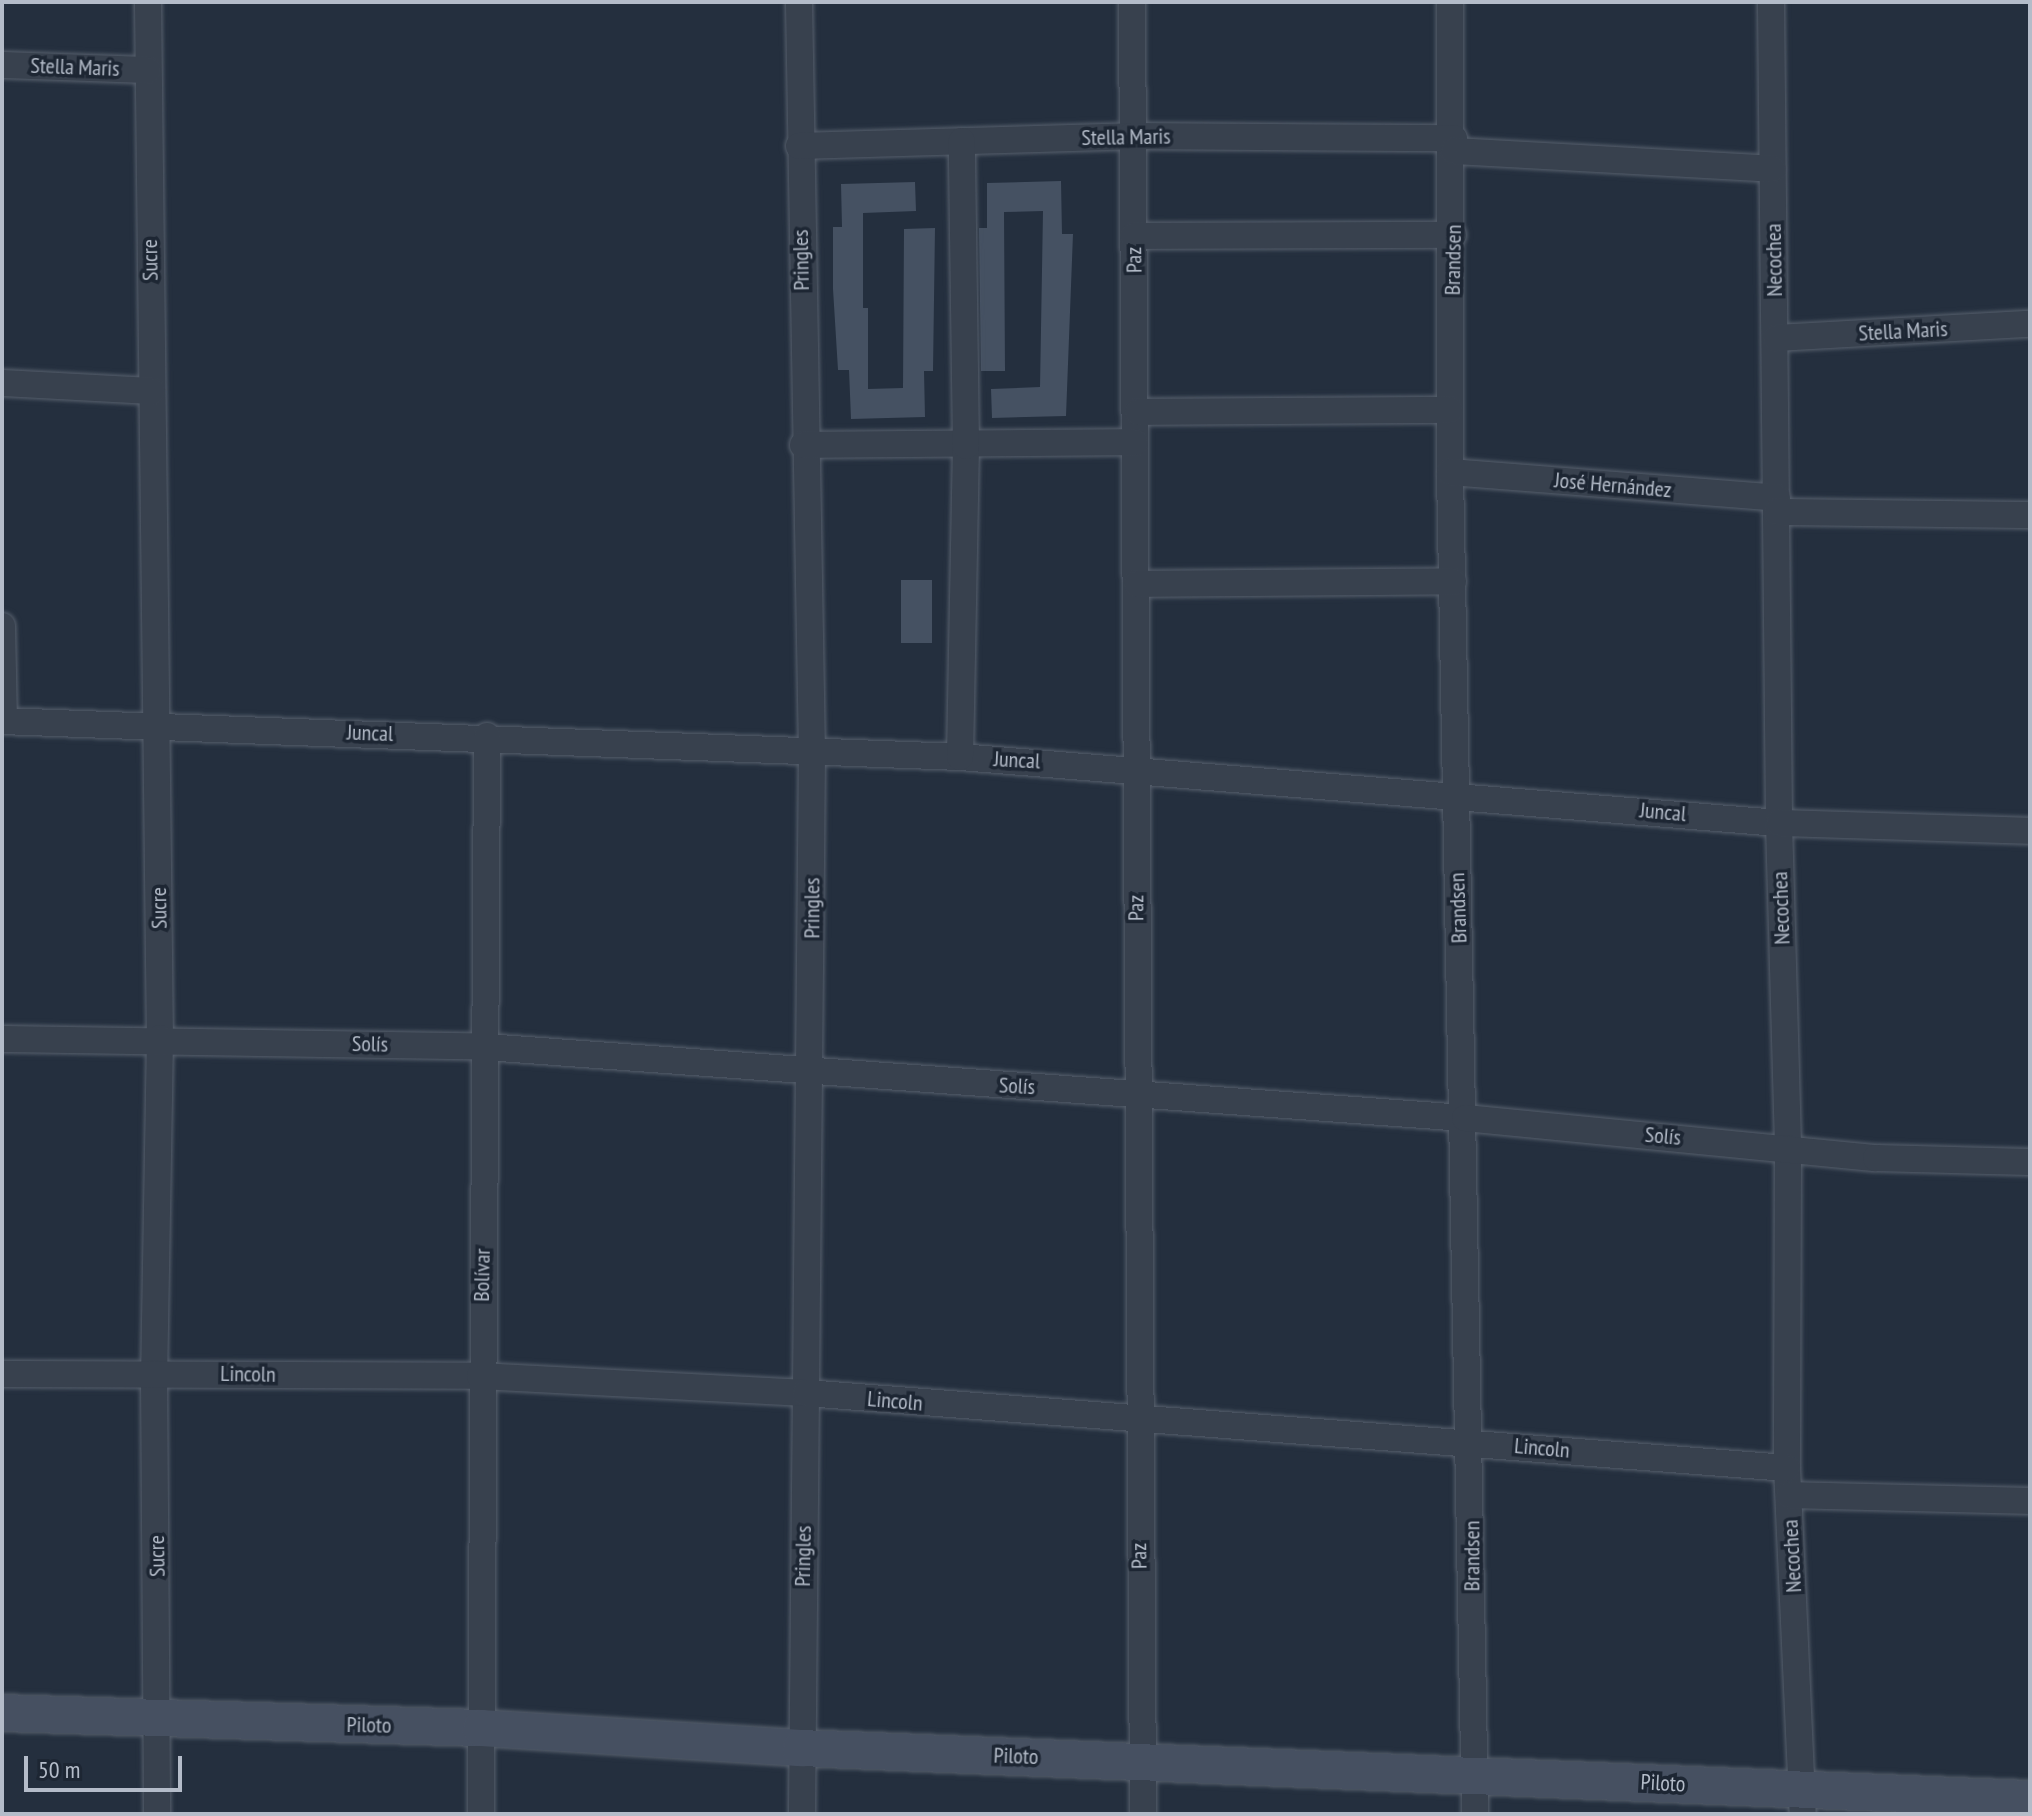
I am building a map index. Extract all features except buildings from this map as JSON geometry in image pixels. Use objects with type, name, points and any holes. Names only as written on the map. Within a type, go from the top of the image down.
[{"type":"main road","name":"Piloto","points":[[2,1713],[481,1728],[801,1748],[1474,1772],[1803,1802],[2030,1799]]},
{"type":"street","name":"Sucre","points":[[148,2],[160,1038],[154,1373],[159,1720],[157,1814]]},
{"type":"street","name":"Pringles","points":[[799,2],[803,445],[812,752],[802,1814]]},
{"type":"street","name":"Paz","points":[[1132,2],[1131,136],[1138,412],[1135,442],[1135,1094],[1143,1814]]},
{"type":"street","name":"Brandsen","points":[[1450,2],[1454,144],[1450,472],[1455,792],[1465,1118],[1475,1814]]},
{"type":"street","name":"Necochea","points":[[1771,2],[1779,823],[1788,1148],[1787,1468],[1803,1802]]},
{"type":"street","name":"Stella Maris","points":[[2,65],[148,70]]},
{"type":"street","name":"Stella Maris","points":[[799,146],[1131,136],[1454,144],[1772,169]]},
{"type":"street","points":[[960,757],[966,446],[962,141]]},
{"type":"street","points":[[1133,236],[1453,235]]},
{"type":"street","name":"Stella Maris","points":[[1776,338],[2030,324]]},
{"type":"street","points":[[2,383],[152,391]]},
{"type":"street","points":[[1138,412],[1450,410]]},
{"type":"street","points":[[803,445],[966,446],[1135,442]]},
{"type":"street","name":"José Hernández","points":[[1450,472],[1777,505],[2030,515]]},
{"type":"street","points":[[1137,584],[1453,581]]},
{"type":"street","points":[[2,626],[3,721]]},
{"type":"street","name":"Juncal","points":[[3,721],[487,736],[960,757],[1137,767],[1455,792],[1779,823],[2030,831]]},
{"type":"street","name":"Bolívar","points":[[481,1814],[480,1376],[486,1047],[487,736]]},
{"type":"street","name":"Solís","points":[[2,1039],[160,1038],[486,1047],[811,1074],[1465,1118],[1788,1148],[2030,1162]]},
{"type":"street","name":"Lincoln","points":[[2,1374],[480,1376],[806,1393],[1137,1421],[1787,1468]]},
{"type":"street","points":[[1789,1495],[2030,1501]]}]
